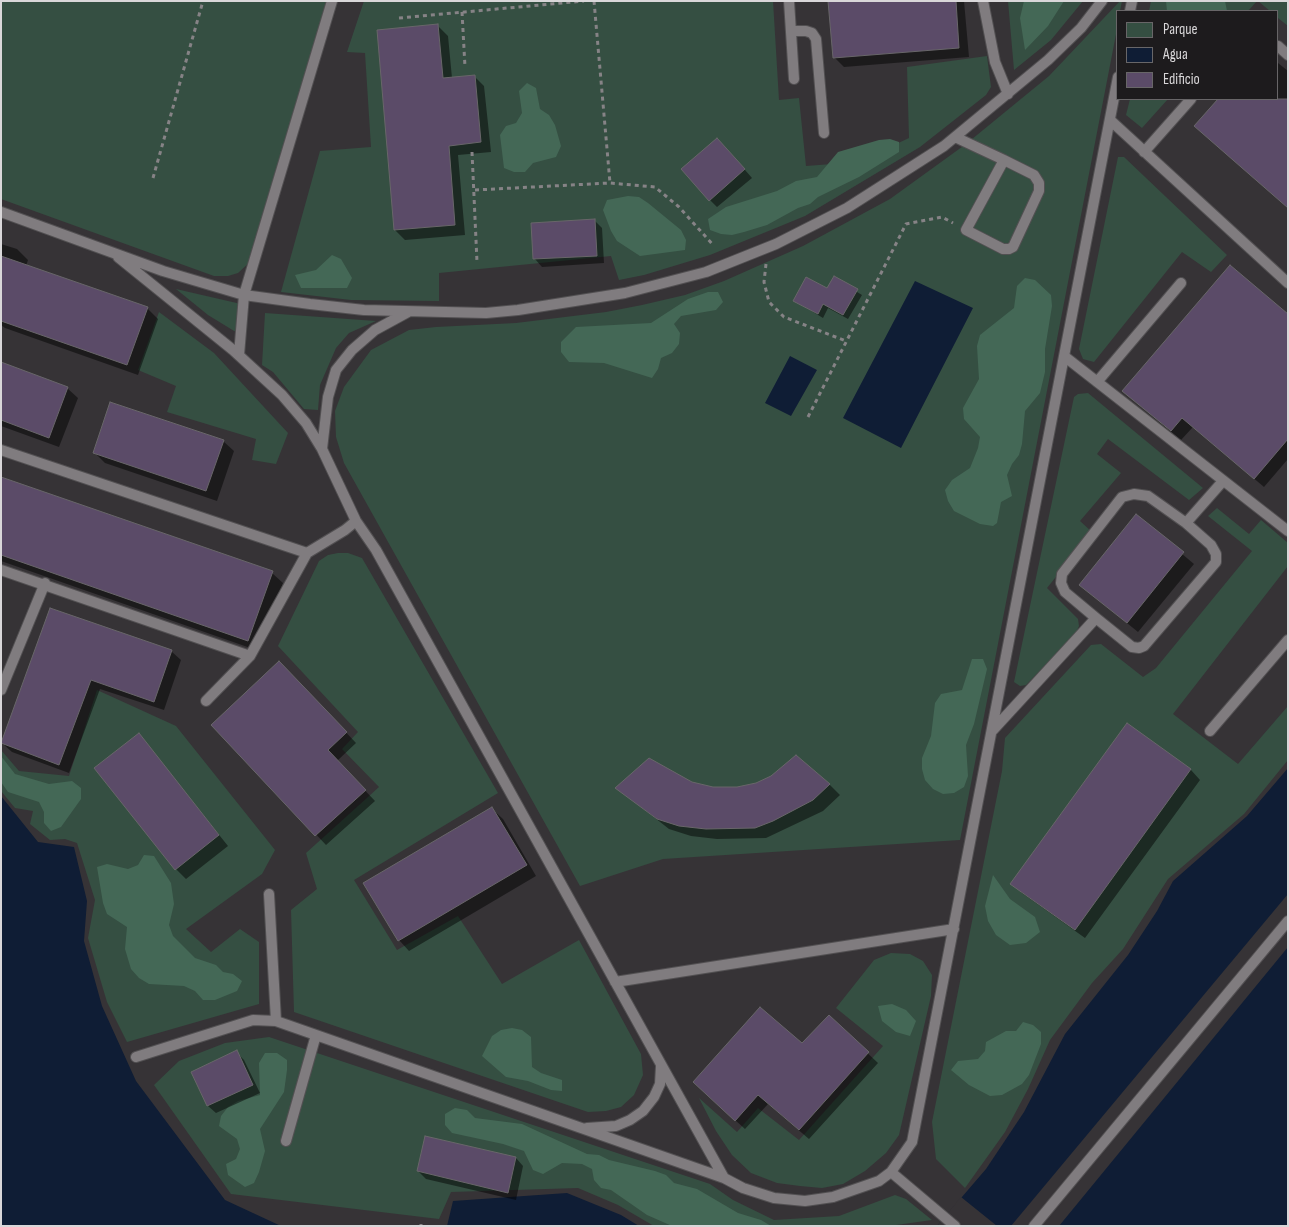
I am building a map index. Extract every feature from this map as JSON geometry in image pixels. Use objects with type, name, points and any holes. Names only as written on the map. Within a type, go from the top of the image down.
[{"type":"lane","points":[[239,355],[244,295],[332,1]]},
{"type":"lane","points":[[789,1],[794,79]]},
{"type":"lane","points":[[983,1],[995,62],[1008,94]]},
{"type":"lane","points":[[1,212],[118,256],[244,295],[319,305],[409,312],[486,313],[518,310],[625,293],[706,272],[776,244],[847,208],[910,170],[1008,94],[1081,28],[1102,1]]},
{"type":"lane","points":[[791,31],[806,31],[816,39],[824,133]]},
{"type":"lane","points":[[136,1057],[253,1020],[276,1021],[724,1178],[743,1188],[774,1198],[805,1201],[862,1189],[879,1182],[891,1172],[912,1142],[1116,88]]},
{"type":"lane","points":[[1144,152],[1190,100]]},
{"type":"lane","points":[[1110,120],[1288,283]]},
{"type":"lane","points":[[954,137],[1004,160],[1034,176],[1039,183],[1039,192],[1013,247],[1003,249],[966,230],[1004,160]]},
{"type":"lane","points":[[118,256],[239,355],[306,423],[322,449],[356,521],[376,550],[724,1178]]},
{"type":"lane","points":[[1097,382],[1181,283]]},
{"type":"lane","points":[[322,449],[328,397],[336,370],[352,350],[375,330],[409,312]]},
{"type":"lane","points":[[1064,356],[1288,531]]},
{"type":"lane","points":[[1,450],[307,553]]},
{"type":"lane","points":[[1186,523],[1223,481]]},
{"type":"lane","points":[[1134,494],[1148,496],[1186,523],[1212,546],[1216,554],[1216,562],[1144,646],[1132,647],[1096,618],[1065,592],[1061,584],[1062,574],[1122,498],[1134,494]]},
{"type":"lane","points":[[206,701],[250,656],[307,553],[345,530],[356,521]]},
{"type":"lane","points":[[1,570],[45,583],[250,656]]},
{"type":"lane","points":[[1,690],[45,583]]},
{"type":"lane","points":[[992,731],[1096,618]]},
{"type":"lane","points":[[1210,732],[1288,640]]},
{"type":"lane","points":[[269,894],[276,1021]]},
{"type":"lane","points":[[1034,1226],[1288,921]]},
{"type":"lane","points":[[615,982],[954,929]]},
{"type":"lane","points":[[286,1142],[316,1035]]},
{"type":"lane","points":[[580,1128],[616,1126],[630,1120],[643,1111],[654,1098],[660,1084],[662,1065]]},
{"type":"lane","points":[[891,1172],[955,1226]]},
{"type":"path","points":[[152,178],[203,1]]},
{"type":"path","points":[[399,18],[584,1]]},
{"type":"path","points":[[594,1],[610,183]]},
{"type":"path","points":[[462,12],[465,67]]},
{"type":"path","points":[[472,152],[477,262]]},
{"type":"path","points":[[475,190],[610,183],[654,187],[679,207],[714,246]]},
{"type":"path","points":[[808,417],[906,224],[942,217],[966,230]]},
{"type":"path","points":[[766,263],[764,282],[769,302],[784,317],[846,341]]},
{"type":"green space","points":[[1,1],[330,1],[251,261],[238,273],[228,276],[214,276],[1,199]]},
{"type":"green space","points":[[364,1],[773,1],[779,100],[799,98],[806,166],[858,162],[909,138],[907,67],[987,56],[991,87],[986,95],[920,147],[805,216],[710,255],[644,275],[619,280],[611,256],[439,273],[439,301],[351,300],[281,292],[320,151],[371,147],[365,53],[347,52]]},
{"type":"green space","points":[[1008,1],[1083,1],[1051,40],[1014,70]]},
{"type":"green space","points":[[1024,1],[1064,1],[1048,26],[1025,50],[1020,18]]},
{"type":"green space","points":[[1122,1],[1120,10],[1116,10],[1116,34],[960,840],[663,859],[580,886],[344,463],[336,437],[335,411],[344,387],[371,350],[409,330],[516,323],[606,312],[685,295],[724,281],[803,246],[890,199],[966,144],[1049,76]]},
{"type":"green space","points":[[1151,1],[1257,1],[1249,10],[1149,10]]},
{"type":"green space","points":[[1166,1],[1225,1],[1227,10],[1167,10]]},
{"type":"green space","points":[[1258,1],[1288,1],[1288,26],[1279,19],[1279,10],[1269,10]]},
{"type":"green space","points":[[527,83],[536,88],[540,109],[549,115],[555,125],[561,146],[556,157],[533,163],[525,172],[514,172],[504,168],[500,135],[506,126],[516,123],[522,113],[519,91]]},
{"type":"green space","points":[[1130,100],[1167,100],[1142,128],[1126,115]]},
{"type":"green space","points":[[890,139],[899,142],[899,152],[859,177],[818,197],[810,204],[798,208],[767,225],[744,232],[732,235],[710,230],[708,219],[726,207],[777,191],[796,181],[817,177],[838,152],[879,140]]},
{"type":"green space","points":[[1118,157],[1124,157],[1227,255],[1211,272],[1182,252],[1094,362],[1083,359],[1079,349]]},
{"type":"green space","points":[[628,196],[639,197],[681,230],[686,240],[685,250],[640,256],[617,241],[603,210],[607,200]]},
{"type":"green space","points":[[332,255],[341,259],[352,278],[347,288],[301,288],[295,275],[316,270]]},
{"type":"green space","points":[[1025,278],[1035,280],[1051,295],[1052,306],[1045,349],[1045,372],[1040,393],[1025,411],[1019,455],[1007,475],[1012,496],[1001,502],[997,523],[993,526],[980,524],[954,511],[948,501],[945,490],[952,480],[970,468],[978,448],[980,437],[964,419],[963,408],[979,379],[977,346],[980,335],[1014,308],[1017,286]]},
{"type":"green space","points":[[176,289],[241,304],[239,334],[208,315]]},
{"type":"green space","points":[[708,292],[718,292],[723,302],[716,310],[681,316],[674,324],[680,333],[679,344],[672,353],[661,358],[658,369],[652,378],[604,363],[569,362],[561,352],[561,342],[576,327],[651,323],[688,299]]},
{"type":"green space","points":[[159,312],[214,353],[288,433],[276,464],[252,460],[256,439],[167,412],[176,386],[138,370]]},
{"type":"green space","points":[[265,313],[376,321],[349,333],[336,348],[320,385],[318,410],[304,409],[273,372],[262,365]]},
{"type":"green space","points":[[1088,393],[1203,488],[1189,500],[1108,439],[1097,454],[1121,473],[1080,521],[1092,532],[1047,588],[1078,619],[1079,626],[1076,633],[1026,685],[1020,686],[1014,682],[1074,397],[1078,394]]},
{"type":"green space","points":[[1217,508],[1249,534],[1261,520],[1288,543],[1288,566],[1173,714],[1238,764],[1288,706],[1288,760],[1244,814],[1168,879],[1123,949],[1092,983],[1050,1040],[1028,1089],[1005,1132],[965,1188],[936,1159],[932,1122],[1002,771],[1005,738],[1091,645],[1101,644],[1143,677],[1156,668],[1252,551],[1208,516]]},
{"type":"green space","points":[[348,553],[362,558],[498,793],[354,880],[397,950],[458,916],[502,984],[579,940],[641,1054],[643,1075],[634,1095],[621,1107],[606,1111],[588,1112],[294,1012],[291,910],[317,889],[306,853],[379,787],[342,749],[358,732],[278,646],[319,561],[328,555]]},
{"type":"green space","points":[[972,659],[983,659],[987,669],[974,724],[966,745],[968,776],[964,787],[954,793],[943,794],[933,789],[925,780],[922,758],[931,736],[935,703],[941,694],[962,690]]},
{"type":"green space","points":[[97,690],[176,726],[275,850],[262,874],[186,929],[211,952],[240,929],[259,942],[259,1004],[127,1042],[107,1002],[88,938],[95,900],[77,843],[65,839],[50,840],[30,824],[33,811],[15,808],[1,791],[1,750],[19,771],[69,776]]},
{"type":"green space","points":[[1,756],[15,774],[49,784],[72,781],[81,788],[81,799],[61,827],[51,831],[44,823],[44,812],[39,802],[8,792],[1,782]]},
{"type":"green space","points":[[144,855],[154,856],[171,883],[174,904],[169,925],[173,936],[195,958],[216,965],[223,972],[233,974],[242,981],[237,991],[215,1000],[203,1000],[195,991],[184,986],[149,984],[139,978],[131,969],[125,949],[127,927],[107,914],[103,903],[97,867],[107,864],[128,869],[138,865]]},
{"type":"green space","points":[[993,875],[1010,899],[1035,917],[1040,932],[1026,943],[1010,945],[996,935],[988,921],[985,906]]},
{"type":"green space","points":[[891,953],[910,954],[923,961],[932,975],[931,996],[899,1135],[886,1153],[865,1171],[843,1184],[822,1188],[800,1186],[777,1183],[751,1173],[732,1155],[716,1131],[699,1098],[737,1132],[758,1108],[799,1140],[883,1046],[836,1008],[874,960]]},
{"type":"green space","points":[[892,1004],[906,1010],[916,1021],[910,1036],[896,1032],[882,1021],[878,1006]]},
{"type":"green space","points":[[1023,1022],[1033,1025],[1041,1032],[1041,1044],[1029,1075],[1022,1084],[1002,1095],[990,1096],[969,1085],[951,1070],[958,1061],[978,1059],[985,1051],[986,1042],[1006,1031],[1016,1031]]},
{"type":"green space","points":[[512,1028],[522,1030],[531,1037],[532,1067],[541,1073],[562,1080],[562,1091],[551,1090],[528,1081],[506,1077],[482,1056],[492,1036],[501,1030]]},
{"type":"green space","points":[[269,1037],[710,1184],[733,1200],[774,1220],[839,1216],[895,1195],[906,1199],[932,1220],[889,1226],[654,1226],[618,1205],[578,1188],[451,1192],[439,1219],[231,1194],[154,1085],[179,1061],[225,1043]]},
{"type":"green space","points":[[265,1053],[277,1053],[287,1060],[284,1092],[260,1129],[265,1151],[254,1183],[245,1187],[228,1175],[226,1164],[236,1159],[240,1149],[237,1139],[219,1126],[221,1116],[228,1107],[238,1101],[260,1095],[259,1063]]},
{"type":"green space","points":[[455,1108],[467,1110],[475,1118],[522,1124],[587,1154],[599,1155],[609,1160],[666,1175],[674,1183],[697,1189],[738,1213],[761,1220],[771,1226],[672,1226],[647,1215],[611,1190],[601,1188],[594,1180],[592,1169],[582,1164],[562,1163],[543,1174],[533,1170],[524,1151],[503,1144],[452,1133],[445,1125],[445,1114]]},
{"type":"water","points":[[915,281],[973,308],[901,448],[843,418]]},
{"type":"water","points":[[790,356],[817,370],[791,416],[765,403]]},
{"type":"water","points":[[1288,768],[1288,1226],[937,1226],[986,1169],[1024,1112],[1065,1034],[1128,955],[1157,911],[1173,881],[1247,816]]},
{"type":"water","points":[[1,796],[38,842],[74,847],[87,901],[84,941],[102,1006],[136,1081],[225,1200],[281,1226],[1,1226]]},
{"type":"water","points":[[567,1193],[621,1215],[639,1226],[447,1226],[453,1201]]},
{"type":"pier","points":[[1288,894],[1288,947],[1059,1226],[1011,1226]]},
{"type":"pier","points":[[961,1197],[997,1226],[937,1226]]},
{"type":"building","points":[[828,1],[956,1],[959,48],[833,58]]},
{"type":"building","points":[[438,24],[443,78],[475,75],[481,142],[449,146],[455,225],[394,230],[377,30]]},
{"type":"building","points":[[1288,99],[1288,208],[1194,126],[1217,100]]},
{"type":"building","points":[[717,138],[745,169],[709,201],[681,169]]},
{"type":"building","points":[[595,219],[597,256],[533,259],[531,223]]},
{"type":"building","points":[[1,256],[148,307],[127,365],[1,321]]},
{"type":"building","points":[[1230,265],[1288,314],[1288,439],[1254,479],[1182,418],[1171,431],[1122,391]]},
{"type":"building","points":[[834,276],[858,289],[843,315],[823,304],[818,314],[793,301],[806,277],[827,288]]},
{"type":"building","points":[[1,362],[68,387],[49,438],[1,420]]},
{"type":"building","points":[[110,402],[224,440],[206,491],[93,453]]},
{"type":"building","points":[[1,477],[273,571],[248,641],[1,555]]},
{"type":"building","points":[[1136,514],[1184,552],[1127,623],[1079,585]]},
{"type":"building","points":[[50,608],[172,650],[154,702],[91,680],[59,765],[1,743]]},
{"type":"building","points":[[279,661],[347,732],[328,750],[366,790],[315,836],[211,725]]},
{"type":"building","points":[[1127,723],[1191,769],[1075,930],[1010,884]]},
{"type":"building","points":[[139,733],[219,835],[175,870],[94,768]]},
{"type":"building","points":[[796,755],[830,784],[813,800],[773,821],[755,828],[706,829],[679,826],[657,819],[615,788],[649,758],[692,782],[713,787],[737,787],[756,783],[771,776]]},
{"type":"building","points":[[492,807],[527,865],[398,941],[363,883]]},
{"type":"building","points":[[760,1007],[802,1043],[829,1015],[869,1052],[799,1130],[758,1095],[735,1121],[693,1082]]},
{"type":"building","points":[[237,1050],[253,1085],[207,1106],[191,1072]]},
{"type":"building","points":[[425,1136],[516,1157],[508,1193],[417,1171]]}]
